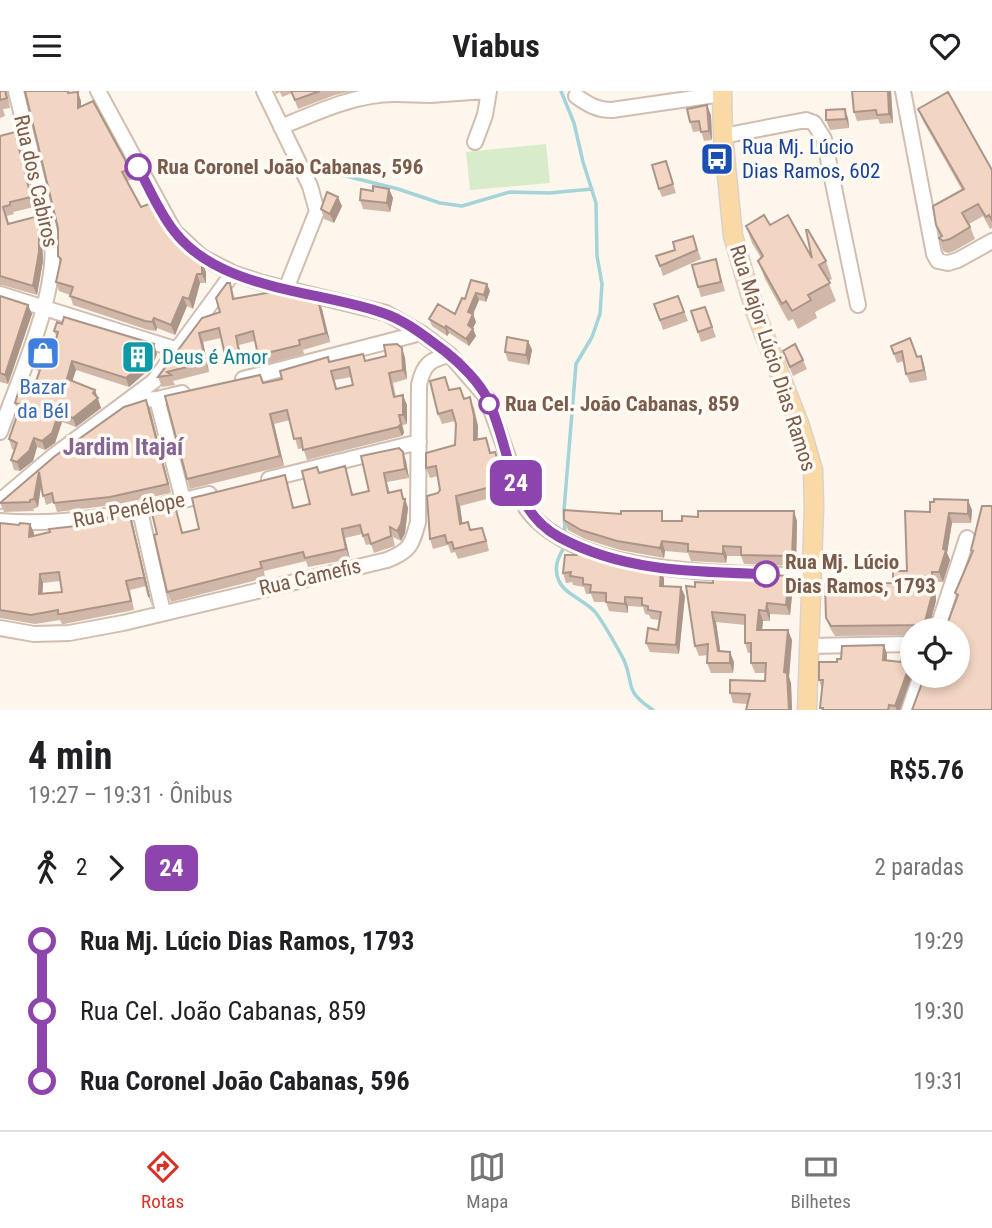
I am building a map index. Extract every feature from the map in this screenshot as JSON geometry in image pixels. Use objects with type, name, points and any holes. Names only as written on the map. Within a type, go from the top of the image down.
[{"type":"main road","name":"Rua Major Lúcio Dias Ramos","points":[[722,92],[723,136],[733,236],[755,311],[800,426],[813,470],[807,710]]},
{"type":"street","name":"Rua dos Cabiros","points":[[0,432],[44,306],[52,273],[52,240],[16,91]]},
{"type":"street","points":[[98,91],[174,231],[202,257],[233,273],[386,313],[421,333],[450,355],[487,398],[511,472],[526,508],[535,520],[559,537],[622,562],[653,568],[812,576]]},
{"type":"street","points":[[264,91],[310,186],[317,211],[286,289]]},
{"type":"street","points":[[281,127],[327,109],[397,92],[422,95],[488,91],[485,115],[475,142]]},
{"type":"street","points":[[904,91],[930,241],[938,261],[948,263],[958,260],[992,241]]},
{"type":"street","points":[[576,96],[599,110],[612,110],[722,92]]},
{"type":"street","points":[[723,136],[806,120],[820,129],[858,305]]},
{"type":"street","points":[[0,501],[52,457],[154,381],[233,273]]},
{"type":"street","points":[[0,294],[178,350]]},
{"type":"street","points":[[232,382],[421,333]]},
{"type":"street","name":"Rua Camefis","points":[[0,628],[34,634],[69,633],[123,623],[403,554],[413,542],[418,522],[419,385],[422,372],[434,359],[450,355]]},
{"type":"street","points":[[129,401],[156,399],[194,390]]},
{"type":"street","points":[[156,399],[183,500]]},
{"type":"street","points":[[248,484],[419,442]]},
{"type":"street","name":"Rua Penélope","points":[[0,521],[34,524],[80,521],[140,511],[222,491]]},
{"type":"street","points":[[140,511],[163,612]]},
{"type":"street","points":[[941,618],[968,538]]},
{"type":"street","points":[[809,646],[900,644]]},
{"type":"street","points":[[909,710],[917,688]]},
{"type":"green space","points":[[546,144],[550,183],[470,190],[466,152]]},
{"type":"building","points":[[0,91],[5,91],[7,98],[0,100]]},
{"type":"building","points":[[25,91],[78,92],[78,108],[93,101],[130,169],[122,172],[141,207],[149,204],[164,228],[202,262],[202,274],[197,274],[189,299],[183,297],[171,325],[154,318],[152,322],[145,321],[70,296],[73,287],[56,282],[61,259],[58,256],[58,228]]},
{"type":"building","points":[[291,91],[320,91],[295,100]]},
{"type":"building","points":[[852,91],[888,91],[889,114],[877,115],[876,110],[854,112]]},
{"type":"building","points":[[948,92],[992,170],[992,220],[989,215],[986,217],[978,204],[962,213],[970,227],[943,241],[939,238],[942,236],[936,225],[933,206],[964,189],[918,109]]},
{"type":"building","points":[[707,105],[709,131],[701,132],[699,121],[690,122],[687,109]]},
{"type":"building","points":[[845,109],[846,119],[826,120],[826,110]]},
{"type":"building","points":[[15,132],[31,197],[10,202],[10,205],[3,207],[8,224],[35,217],[39,232],[39,252],[33,286],[0,276],[0,136]]},
{"type":"building","points":[[666,161],[673,184],[659,189],[652,165]]},
{"type":"building","points":[[373,186],[389,189],[387,203],[360,200],[361,189],[373,191]]},
{"type":"building","points":[[327,192],[338,197],[330,214],[321,209]]},
{"type":"building","points":[[764,215],[770,225],[788,215],[812,258],[806,230],[826,261],[819,265],[830,283],[808,295],[811,300],[792,311],[786,301],[782,304],[758,261],[763,256],[746,226]]},
{"type":"building","points":[[693,236],[697,250],[660,266],[656,256],[675,250],[673,242]]},
{"type":"building","points":[[716,259],[721,282],[698,287],[692,265]]},
{"type":"building","points":[[471,280],[487,284],[484,295],[476,293],[468,312],[473,314],[468,325],[473,329],[466,339],[429,319],[438,304],[455,314],[462,298],[465,299]]},
{"type":"building","points":[[227,283],[230,283],[233,299],[277,291],[318,300],[326,333],[299,340],[300,345],[258,355],[253,331],[236,336],[239,352],[225,355],[219,328],[199,333],[206,362],[158,377],[202,318],[220,312],[216,298]]},
{"type":"building","points":[[0,296],[28,305],[5,375],[0,373]]},
{"type":"building","points":[[678,296],[684,312],[660,320],[654,304]]},
{"type":"building","points":[[705,307],[712,327],[698,332],[691,311]]},
{"type":"building","points":[[64,317],[154,344],[149,358],[126,378],[72,361],[67,379],[95,390],[93,393],[98,398],[73,418],[59,412],[52,433],[42,441],[34,438],[29,451],[17,462],[11,460],[17,443],[9,439],[17,416],[15,415],[19,404],[15,403],[18,393],[22,383],[34,387],[42,364],[31,360],[36,345],[53,350],[58,332],[54,331],[57,322],[62,324]]},
{"type":"building","points":[[507,337],[528,341],[526,355],[505,352]]},
{"type":"building","points":[[910,338],[917,357],[921,356],[924,370],[906,374],[902,351],[894,354],[891,346]]},
{"type":"building","points":[[397,344],[402,348],[403,370],[389,373],[394,397],[403,395],[403,415],[399,415],[401,424],[398,427],[303,450],[301,438],[294,439],[287,410],[270,414],[280,456],[187,479],[165,396],[260,375],[263,383],[282,379],[280,371],[328,357],[329,362],[363,354],[365,361],[386,356],[384,345]],"holes":[[[349,367],[353,385],[336,389],[331,371]]]},
{"type":"building","points":[[795,344],[803,360],[790,367],[783,351]]},
{"type":"building","points":[[445,377],[449,390],[460,388],[464,399],[470,397],[474,416],[474,440],[486,438],[490,453],[495,452],[502,484],[456,496],[460,524],[468,522],[470,530],[482,528],[486,541],[454,549],[452,542],[447,543],[445,535],[430,539],[427,496],[440,490],[436,466],[426,468],[426,453],[455,445],[456,424],[452,410],[438,414],[430,381]]},
{"type":"building","points":[[146,400],[168,484],[110,497],[54,503],[52,493],[43,496],[39,472],[34,499],[30,502],[0,503],[55,456],[124,407]]},
{"type":"building","points":[[399,448],[403,452],[405,469],[384,473],[388,493],[401,490],[405,499],[401,524],[397,531],[390,527],[391,536],[371,544],[368,534],[363,536],[360,525],[342,529],[346,549],[305,558],[303,552],[260,562],[262,568],[167,592],[151,509],[174,502],[182,533],[199,529],[192,498],[285,475],[293,508],[310,504],[302,471],[317,467],[319,473],[345,466],[352,495],[369,491],[361,456]]},
{"type":"building","points":[[934,499],[968,500],[968,514],[949,513],[943,549],[946,550],[939,572],[932,572],[933,591],[926,618],[900,618],[900,625],[831,626],[826,618],[825,584],[893,583],[893,571],[907,571],[905,511],[930,512],[930,502],[934,502]]},
{"type":"building","points":[[982,506],[992,506],[992,710],[912,710],[920,688],[970,688],[970,618],[949,618],[958,595],[955,593],[973,551],[971,550]]},
{"type":"building","points":[[564,510],[621,514],[621,511],[662,511],[662,521],[682,521],[682,516],[698,517],[698,511],[794,511],[792,556],[741,555],[741,547],[723,546],[723,554],[688,551],[688,544],[662,541],[660,548],[617,541],[581,530],[564,520]]},
{"type":"building","points":[[129,512],[149,597],[144,577],[126,581],[131,601],[61,614],[58,614],[58,610],[31,615],[0,610],[0,523],[30,524],[29,537],[50,532],[49,529],[76,526]],"holes":[[[59,572],[62,592],[39,594],[40,574]]]},
{"type":"building","points":[[577,551],[599,556],[615,566],[661,569],[660,586],[681,587],[676,645],[646,643],[648,628],[658,630],[661,612],[648,610],[648,606],[642,605],[642,598],[625,597],[625,604],[606,602],[606,593],[590,592],[591,585],[583,584],[583,578],[570,576],[571,572],[563,573],[565,555],[577,555]]},
{"type":"building","points":[[713,572],[789,576],[786,605],[767,603],[766,611],[759,610],[757,630],[788,630],[784,672],[787,673],[789,710],[746,710],[750,694],[730,693],[730,680],[765,681],[766,663],[751,663],[751,643],[745,643],[745,615],[712,612],[718,651],[730,652],[730,663],[707,663],[708,644],[695,646],[686,586],[695,587],[695,582],[713,583]]},
{"type":"building","points":[[884,645],[883,660],[900,662],[902,688],[895,706],[889,705],[888,710],[820,708],[823,680],[819,680],[819,662],[837,662],[837,659],[841,659],[842,646]]},
{"type":"waterway","points":[[561,91],[574,123],[596,203],[597,256],[602,284],[600,314],[592,337],[576,364],[564,510],[565,535]]},
{"type":"waterway","points":[[338,174],[440,203],[462,206],[510,192],[549,193],[592,189]]},
{"type":"waterway","points":[[565,546],[557,563],[559,581],[566,590],[596,613],[624,660],[631,687],[637,697],[653,710]]},
{"type":"bus line","name":"24","points":[[138,167],[174,231],[202,257],[233,273],[263,283],[386,313],[421,333],[450,355],[487,398],[511,472],[526,508],[535,520],[559,537],[622,562],[653,568],[766,574]]},
{"type":"place","name":"Rua Mj. Lúcio Dias Ramos, 602","points":[[717,159]]},
{"type":"place","name":"Rua Coronel João Cabanas, 596","points":[[138,167]]},
{"type":"place","name":"Bazar da Bél","points":[[43,353]]},
{"type":"place","name":"Deus é Amor","points":[[138,357]]},
{"type":"place","name":"Rua Cel. João Cabanas, 859","points":[[489,404]]},
{"type":"place","name":"Rua Mj. Lúcio Dias Ramos, 1793","points":[[766,574]]},
{"type":"district","name":"Jardim Itajaí","points":[[123,447]]}]
